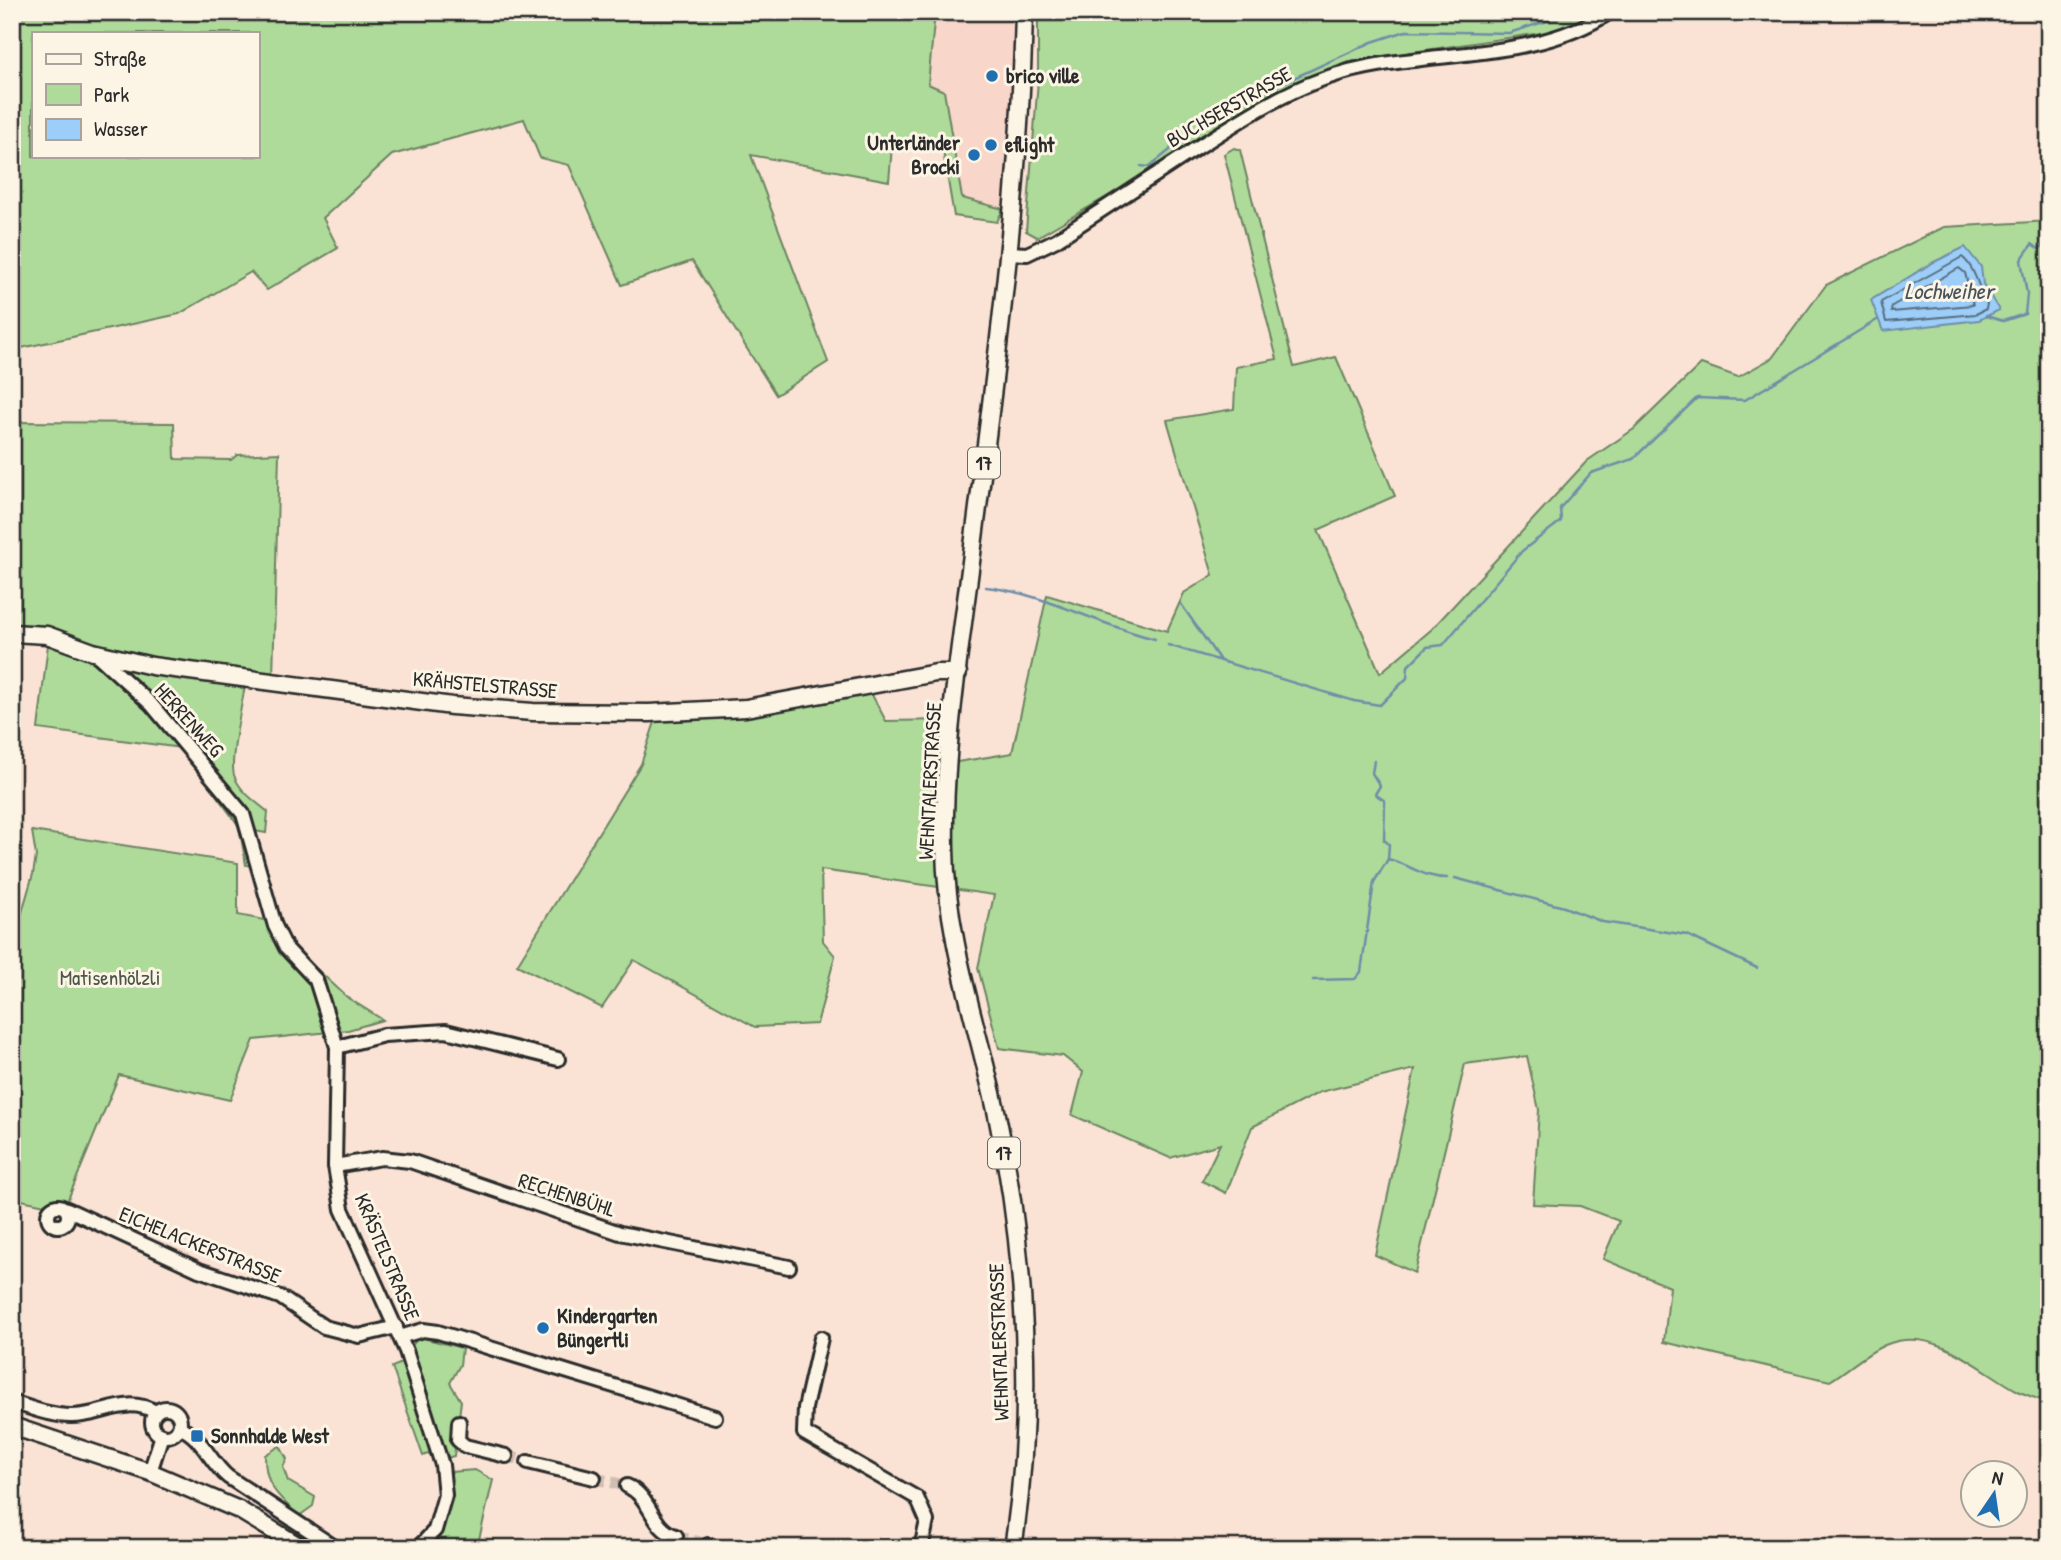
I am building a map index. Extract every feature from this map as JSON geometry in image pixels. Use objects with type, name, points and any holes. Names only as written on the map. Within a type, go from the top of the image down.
[{"type":"main road","name":"WEHNTALERSTRASSE","points":[[1013,1548],[1020,1503],[1023,1436],[1020,1284],[1006,1163],[957,948],[945,867],[945,798],[1009,253],[1024,12]]},
{"type":"main road","name":"KRÄHSTELSTRASSE","points":[[12,634],[47,635],[93,652],[152,666],[452,706],[533,712],[649,713],[746,708],[936,673],[958,673]]},
{"type":"main road","points":[[12,1426],[150,1472],[239,1510],[302,1548]]},
{"type":"street","name":"BUCHSERSTRASSE","points":[[1009,253],[1027,254],[1056,240],[1232,126],[1291,92],[1323,79],[1356,69],[1515,46],[1576,30],[1610,12]]},
{"type":"street","name":"HERRENWEG","points":[[93,652],[151,704],[247,821]]},
{"type":"street","name":"KRÄSTELSTRASSE","points":[[247,821],[275,926],[286,948],[316,980],[337,1047],[335,1166],[342,1209],[398,1332],[439,1452],[445,1495],[435,1530],[418,1548]]},
{"type":"street","points":[[337,1047],[384,1035],[446,1031],[558,1059]]},
{"type":"street","name":"RECHENBÜHL","points":[[335,1166],[382,1158],[410,1161],[620,1233],[789,1267]]},
{"type":"street","name":"EICHELACKERSTRASSE","points":[[67,1209],[200,1270],[280,1297],[324,1327],[359,1336],[423,1330],[438,1332],[715,1417]]},
{"type":"street","points":[[821,1338],[803,1416],[804,1433],[917,1498],[927,1521],[921,1548]]},
{"type":"street","points":[[12,1402],[54,1415],[85,1415],[128,1404],[141,1404],[156,1412]]},
{"type":"street","points":[[164,1408],[173,1410],[179,1417],[179,1427],[172,1434],[162,1435],[152,1424],[156,1412],[164,1408]]},
{"type":"street","points":[[459,1422],[458,1440],[465,1446],[506,1456]]},
{"type":"street","points":[[179,1427],[197,1436],[218,1469],[228,1477],[336,1548]]},
{"type":"street","points":[[150,1472],[162,1435]]},
{"type":"street","points":[[528,1462],[594,1478]]},
{"type":"street","points":[[627,1486],[640,1494],[656,1523],[667,1533],[676,1536]]},
{"type":"shaded area","points":[[935,12],[1017,12],[1003,209],[962,198],[944,91],[928,85]]},
{"type":"green space","points":[[12,12],[935,12],[928,84],[944,91],[962,198],[1003,209],[997,222],[954,216],[942,145],[892,147],[889,181],[751,155],[828,362],[776,395],[692,261],[622,285],[569,165],[540,158],[524,119],[392,155],[323,218],[338,248],[267,290],[251,272],[179,314],[12,350]]},
{"type":"green space","points":[[1038,12],[1595,12],[1575,28],[1345,62],[1272,93],[1141,177],[1037,237],[1026,231],[1038,80]]},
{"type":"green space","points":[[1234,148],[1240,150],[1294,367],[1336,357],[1395,496],[1318,530],[1380,673],[1432,629],[1587,461],[1634,429],[1701,364],[1738,377],[1772,358],[1826,285],[1944,227],[2049,221],[2049,1403],[2018,1391],[1955,1352],[1921,1340],[1903,1340],[1885,1345],[1830,1381],[1664,1342],[1670,1287],[1603,1259],[1619,1221],[1580,1206],[1533,1204],[1539,1110],[1527,1056],[1465,1064],[1415,1273],[1375,1255],[1415,1069],[1320,1092],[1252,1127],[1226,1193],[1202,1181],[1220,1144],[1170,1158],[1072,1115],[1083,1072],[1063,1056],[999,1048],[978,968],[994,895],[821,870],[823,941],[835,956],[817,1024],[755,1027],[634,960],[602,1008],[517,965],[641,764],[655,722],[871,693],[886,721],[946,720],[945,764],[1012,753],[1047,595],[1167,631],[1184,593],[1213,575],[1167,420],[1234,409],[1236,367],[1277,359],[1224,154]]},
{"type":"green space","points":[[12,422],[174,423],[175,459],[231,460],[237,455],[279,453],[273,678],[247,675],[237,726],[233,767],[236,781],[248,796],[268,812],[266,833],[249,830],[256,867],[246,865],[239,826],[181,748],[38,729],[50,627],[12,626]]},
{"type":"green space","name":"Matisenhölzli","points":[[32,831],[238,863],[238,915],[264,920],[348,998],[383,1020],[348,1030],[254,1040],[230,1100],[119,1075],[64,1209],[12,1198],[12,947],[33,874],[36,856]]},
{"type":"green space","points":[[419,1337],[462,1348],[460,1365],[450,1383],[461,1401],[454,1456],[447,1458],[409,1349]]},
{"type":"green space","points":[[404,1362],[433,1452],[423,1456],[392,1367]]},
{"type":"green space","points":[[280,1446],[287,1459],[283,1467],[288,1481],[315,1497],[313,1506],[299,1516],[279,1496],[267,1474],[265,1455]]},
{"type":"green space","points":[[475,1470],[493,1480],[477,1548],[428,1548],[439,1531],[446,1512],[450,1472]]},
{"type":"water","name":"Lochweiher","points":[[1965,247],[1981,267],[1983,284],[1999,310],[1979,320],[1883,331],[1871,300],[1934,262]]},
{"type":"waterway","points":[[1231,107],[1372,42],[1406,31],[1509,33],[1550,20]]},
{"type":"waterway","points":[[1141,166],[1149,167],[1170,150],[1175,139],[1189,135],[1216,114]]},
{"type":"waterway","points":[[1986,316],[2003,321],[2025,314],[2027,294],[2021,260],[2032,244],[2039,249],[2049,241]]},
{"type":"waterway","points":[[1168,645],[1354,701],[1380,705],[1407,678],[1408,666],[1427,647],[1443,645],[1522,551],[1561,521],[1560,508],[1591,473],[1633,459],[1697,398],[1745,400],[1877,320]]},
{"type":"waterway","points":[[986,587],[1050,602],[1155,639]]},
{"type":"waterway","points":[[1181,604],[1219,659]]},
{"type":"waterway","points":[[1313,980],[1355,979],[1361,972],[1374,882],[1388,859],[1389,844],[1384,840],[1385,801],[1375,794],[1380,786],[1372,773],[1374,761]]},
{"type":"waterway","points":[[1388,859],[1424,874],[1447,878]]},
{"type":"waterway","points":[[1455,878],[1564,907],[1603,922],[1687,935],[1757,968]]},
{"type":"tunnel","points":[[506,1456],[528,1462]]},
{"type":"tunnel","points":[[594,1478],[627,1486]]},
{"type":"tunnel","points":[[676,1536],[708,1545]]},
{"type":"place","name":"brico ville","points":[[992,76]]},
{"type":"place","name":"eflight","points":[[991,145]]},
{"type":"place","name":"Unterländer Brocki","points":[[974,155]]},
{"type":"place","name":"Kindergarten Büngertli","points":[[543,1328]]},
{"type":"place","name":"Sonnhalde West","points":[[197,1436]]}]
